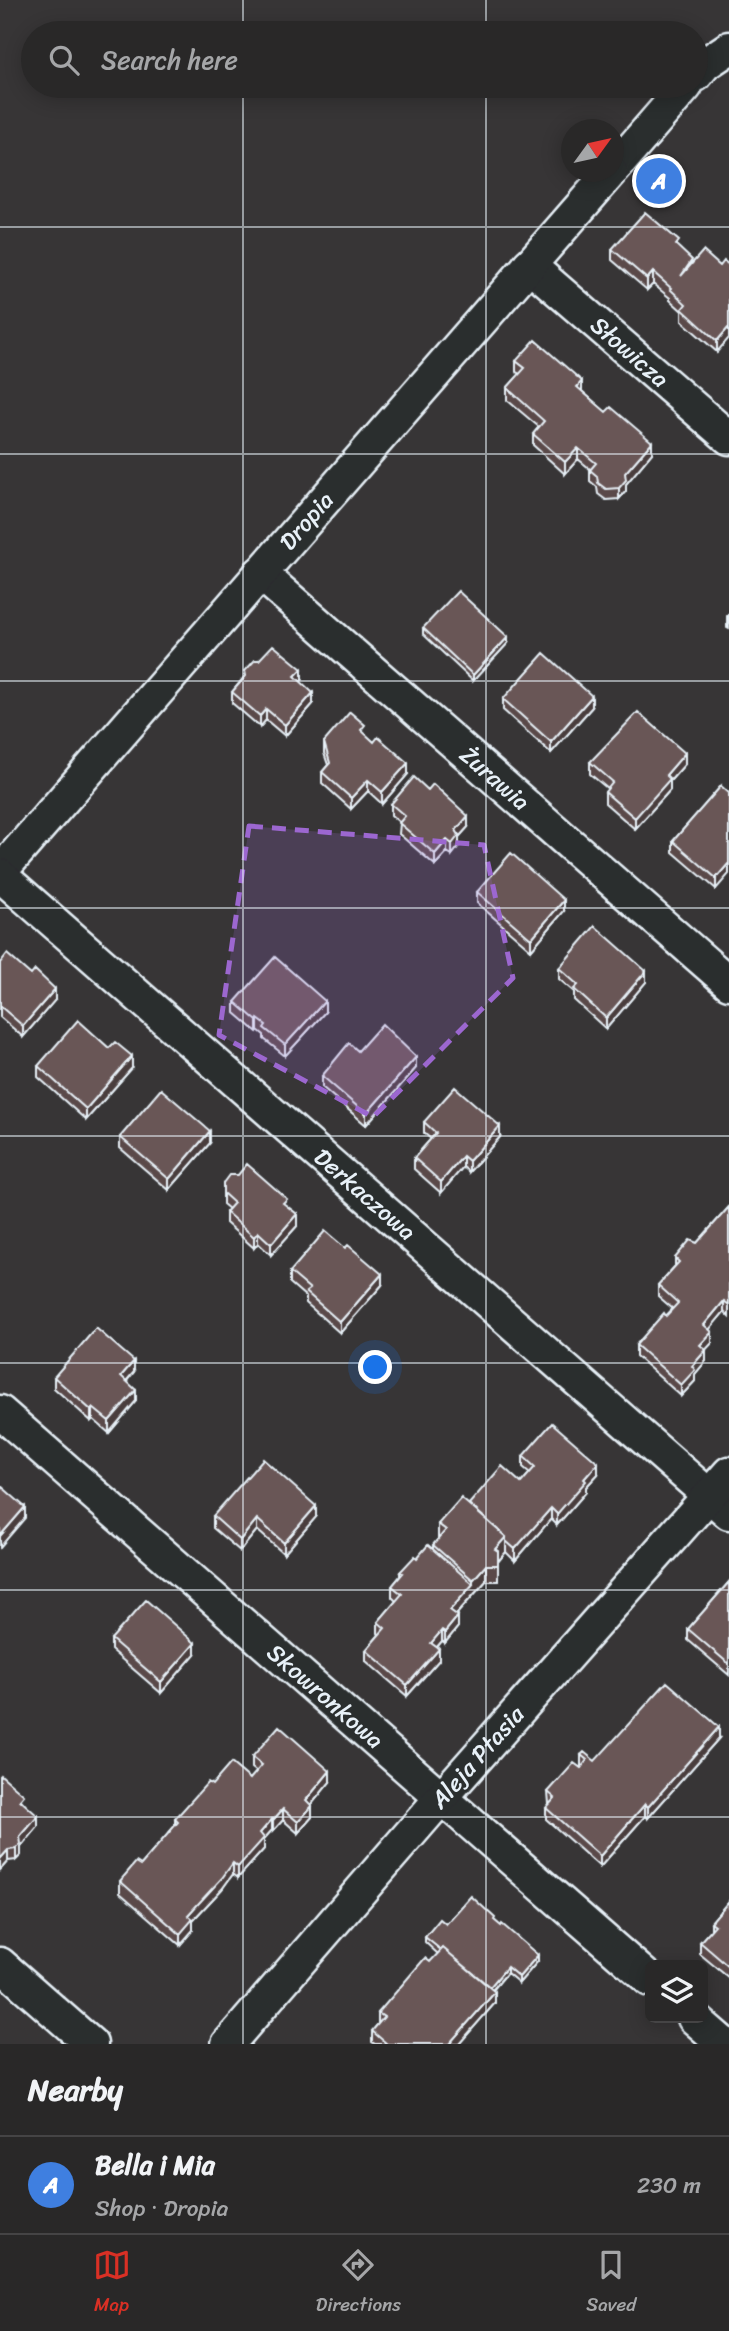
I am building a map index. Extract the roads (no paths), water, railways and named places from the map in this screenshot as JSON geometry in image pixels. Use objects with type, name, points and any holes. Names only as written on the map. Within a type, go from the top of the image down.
[{"type":"street","points":[[708,62],[729,48]]},
{"type":"street","name":"Dropia","points":[[624,156],[675,98]]},
{"type":"street","name":"Dropia","points":[[0,873],[602,182]]},
{"type":"street","name":"Słowicza","points":[[529,265],[729,438]]},
{"type":"street","name":"Żurawia","points":[[260,573],[729,983]]},
{"type":"street","name":"Derkaczowa","points":[[0,873],[722,1494]]},
{"type":"street","name":"Skowronkowa","points":[[0,1412],[645,1976]]},
{"type":"street","name":"Aleja Ptasia","points":[[228,2044],[442,1797],[722,1494]]},
{"type":"street","points":[[0,1964],[92,2044]]},
{"type":"street","points":[[700,2023],[723,2044]]},
{"type":"place","name":"Bella i Mia","points":[[659,181]]}]
